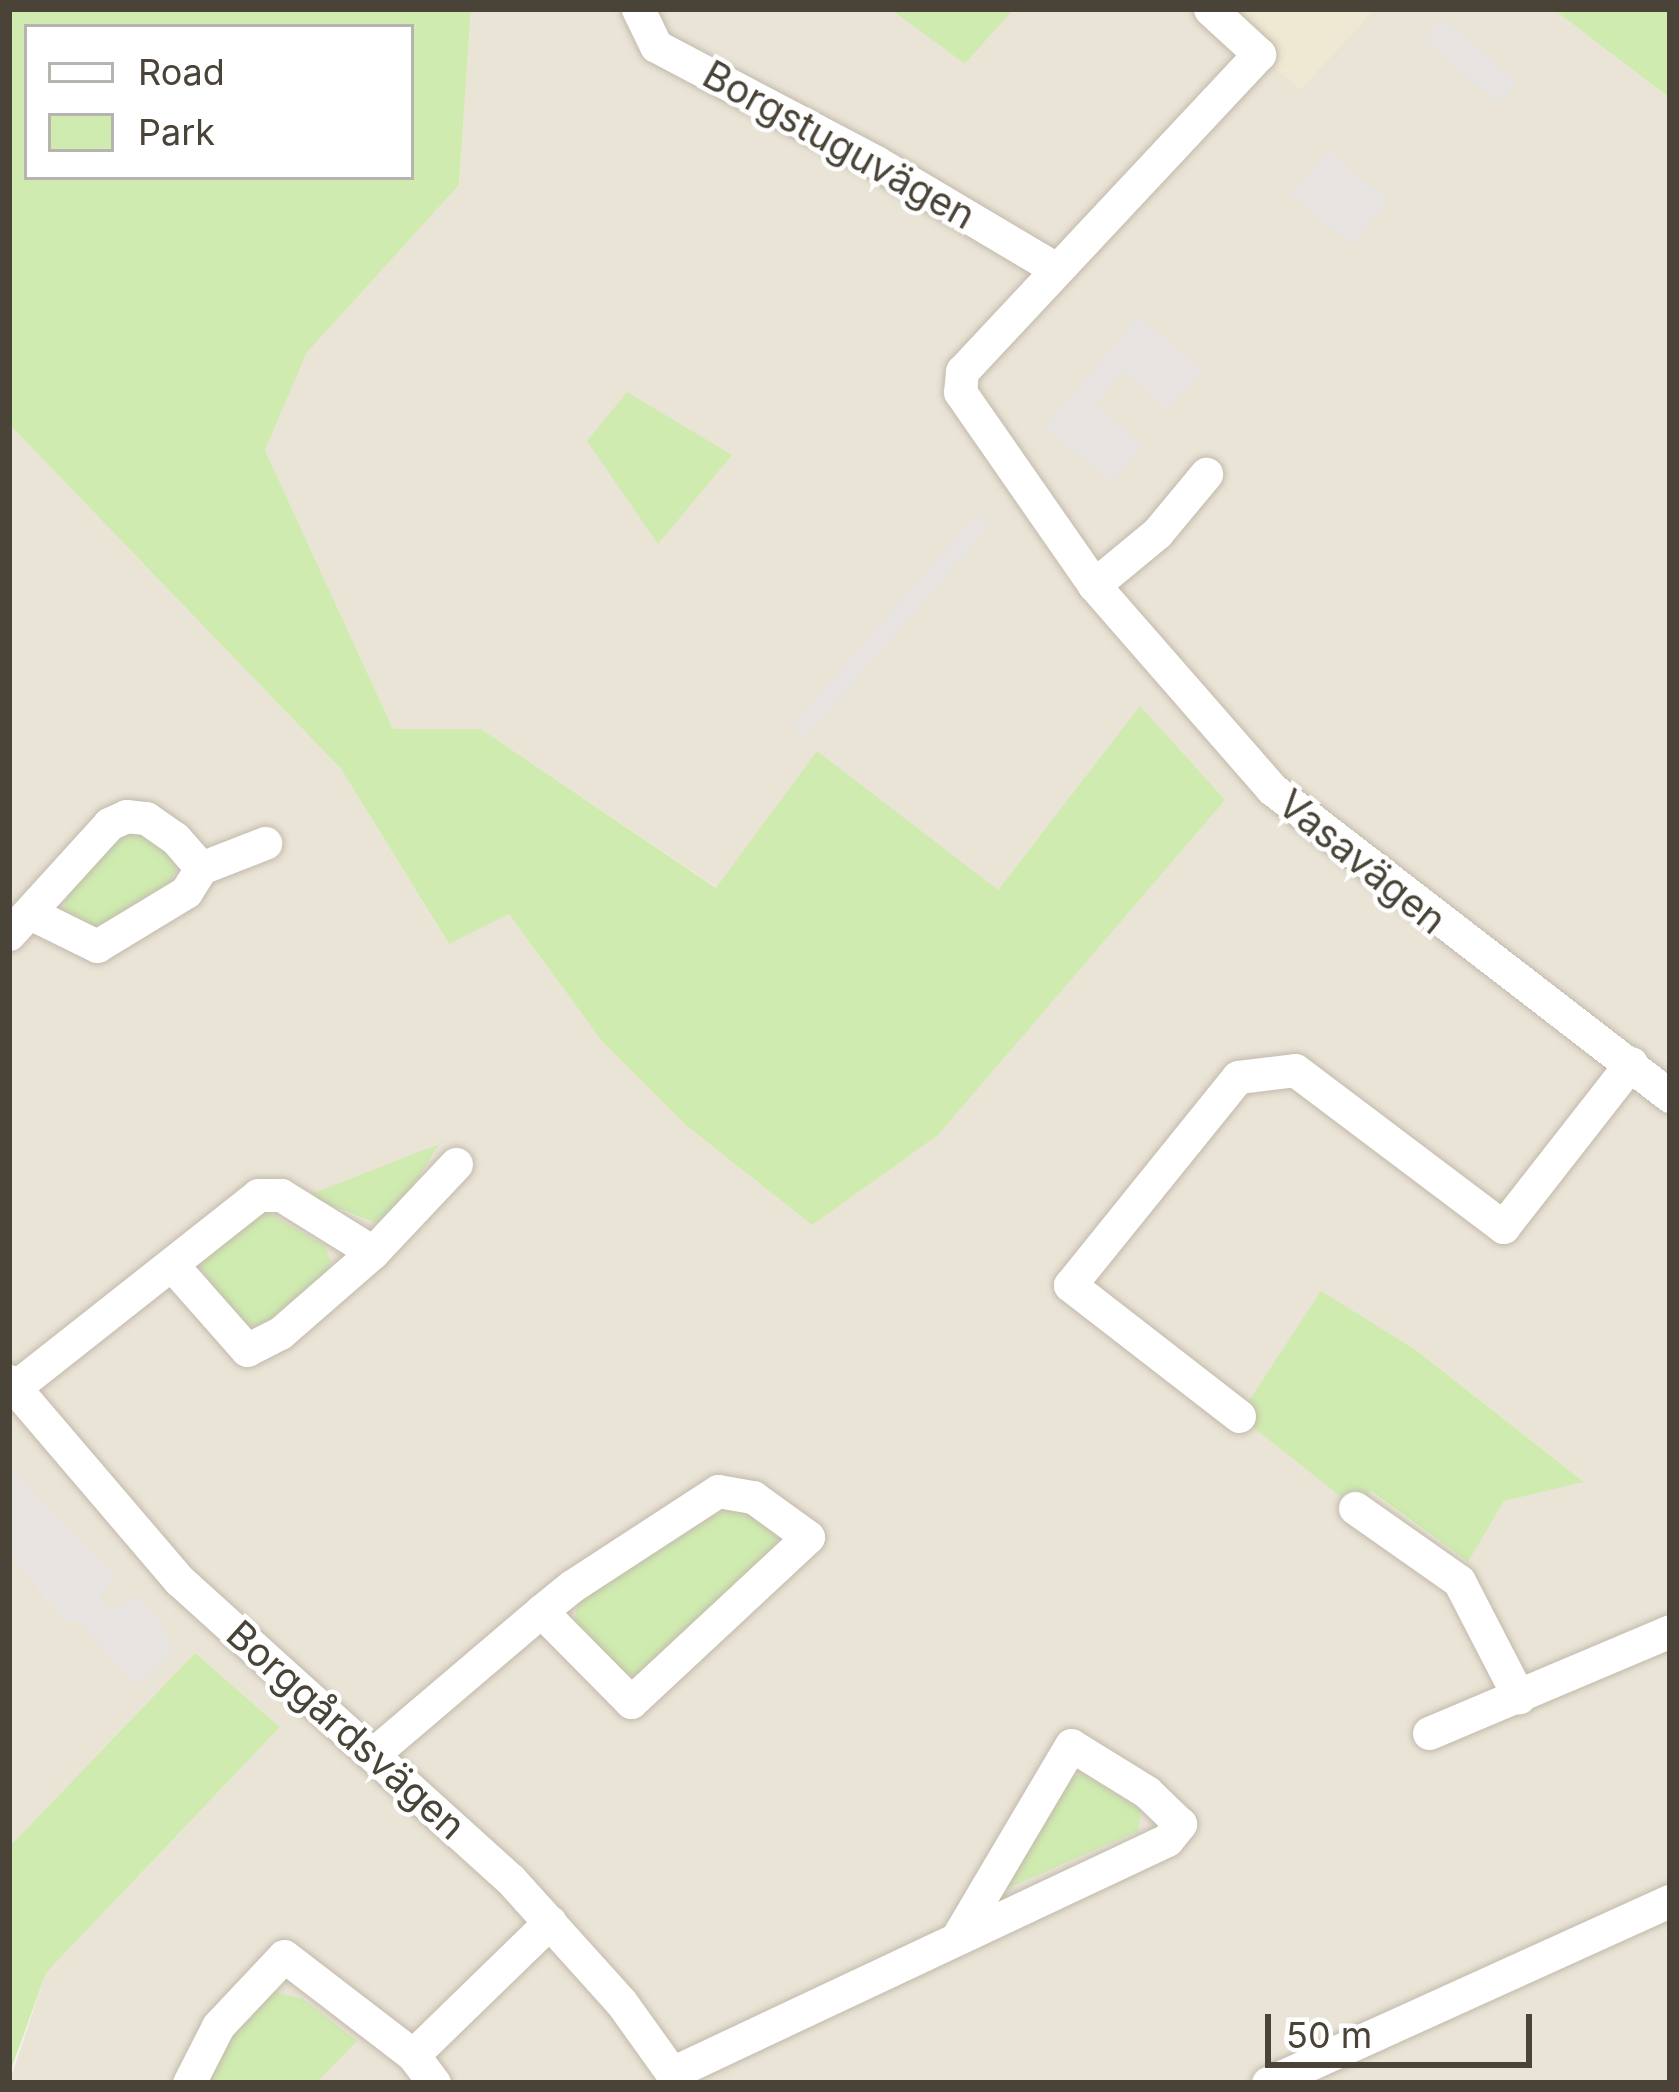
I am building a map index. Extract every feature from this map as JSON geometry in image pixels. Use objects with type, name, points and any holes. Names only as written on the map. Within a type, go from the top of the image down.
[{"type":"street","name":"Borgstuguvägen","points":[[638,9],[656,46],[1056,268]]},
{"type":"street","name":"Vasavägen","points":[[1210,9],[1259,54],[1056,268],[958,384],[1094,585],[1272,789],[1437,924],[1670,1096]]},
{"type":"street","points":[[1094,585],[1157,533],[1205,474]]},
{"type":"street","points":[[201,868],[193,851],[160,828],[126,817],[110,824],[20,923],[97,946],[186,892],[201,868],[265,843]]},
{"type":"street","points":[[1239,1416],[1070,1285],[1238,1077],[1294,1070],[1503,1227],[1631,1063]]},
{"type":"street","points":[[173,1266],[247,1350],[280,1333],[373,1252],[456,1164]]},
{"type":"street","points":[[12,1384],[173,1266],[258,1195],[270,1194],[373,1252]]},
{"type":"street","name":"Borggårdsvägen","points":[[12,1384],[179,1580],[550,1922],[676,2078]]},
{"type":"street","points":[[373,1754],[541,1611],[718,1491],[753,1497],[808,1537],[631,1702],[541,1611]]},
{"type":"street","points":[[1355,1508],[1459,1581],[1519,1697]]},
{"type":"street","points":[[1429,1732],[1670,1631]]},
{"type":"street","points":[[676,2078],[958,1936],[1167,1840],[1180,1824],[1175,1814],[1071,1745],[958,1936]]},
{"type":"street","points":[[1268,2083],[1670,1901]]},
{"type":"street","points":[[412,2055],[550,1922]]},
{"type":"street","points":[[189,2083],[218,2026],[284,1956],[412,2055],[434,2083]]},
{"type":"shaded area","points":[[471,9],[890,9],[965,64],[1014,9],[1553,9],[1670,98],[1670,2083],[316,2083],[357,2040],[207,2083],[9,2083],[46,1973],[280,1727],[195,1653],[9,1847],[9,1552],[65,1621],[163,1636],[160,1621],[112,1611],[97,1597],[115,1577],[9,1466],[9,424],[341,769],[448,943],[509,914],[601,1040],[688,1127],[812,1225],[1140,707],[998,890],[717,888],[481,729],[393,729],[265,450],[306,352],[459,185]],"holes":[[[437,1144],[396,1214],[376,1223],[317,1202]],[[1321,1292],[1416,1350],[1583,1481],[1504,1501],[1467,1562],[1370,1491]]]},
{"type":"shaded area","points":[[1210,9],[1375,9],[1300,90]]},
{"type":"shaded area","points":[[1442,17],[1517,83],[1498,104],[1423,39]]},
{"type":"shaded area","points":[[1328,150],[1389,201],[1351,245],[1291,194]]},
{"type":"shaded area","points":[[1139,316],[1203,371],[1168,410],[1123,372],[1096,404],[1143,446],[1111,483],[1045,427]]},
{"type":"shaded area","points":[[977,513],[991,525],[805,738],[791,727]]},
{"type":"shaded area","points":[[9,1466],[116,1578],[98,1598],[112,1611],[137,1595],[160,1621],[173,1650],[137,1687],[80,1623],[65,1621],[9,1552]]},
{"type":"green space","points":[[9,9],[471,9],[459,185],[307,352],[265,450],[393,729],[481,729],[716,888],[817,751],[998,890],[1140,706],[1225,800],[938,1135],[812,1225],[688,1127],[601,1040],[509,914],[449,944],[341,769],[9,424]]},
{"type":"green space","points":[[890,9],[1014,9],[965,64]]},
{"type":"green space","points":[[1553,9],[1670,9],[1670,98]]},
{"type":"green space","points":[[627,392],[732,455],[658,544],[587,441]]},
{"type":"green space","points":[[140,834],[170,854],[176,870],[169,885],[99,932],[63,913],[68,891],[122,836]]},
{"type":"green space","points":[[439,1144],[396,1214],[376,1223],[306,1196]]},
{"type":"green space","points":[[267,1212],[325,1246],[331,1261],[325,1275],[260,1327],[243,1324],[199,1266],[249,1218]]},
{"type":"green space","points":[[1321,1291],[1416,1350],[1584,1482],[1504,1501],[1468,1562],[1371,1491],[1355,1508],[1239,1416]]},
{"type":"green space","points":[[734,1504],[778,1534],[775,1551],[638,1677],[618,1672],[574,1626],[578,1599]]},
{"type":"green space","points":[[195,1653],[280,1727],[46,1973],[9,2075],[9,1847]]},
{"type":"green space","points":[[1082,1773],[1141,1810],[1138,1831],[1008,1888],[1004,1879],[1067,1780]]},
{"type":"green space","points":[[268,1990],[303,1999],[357,2041],[316,2083],[207,2083],[238,2024]]}]
